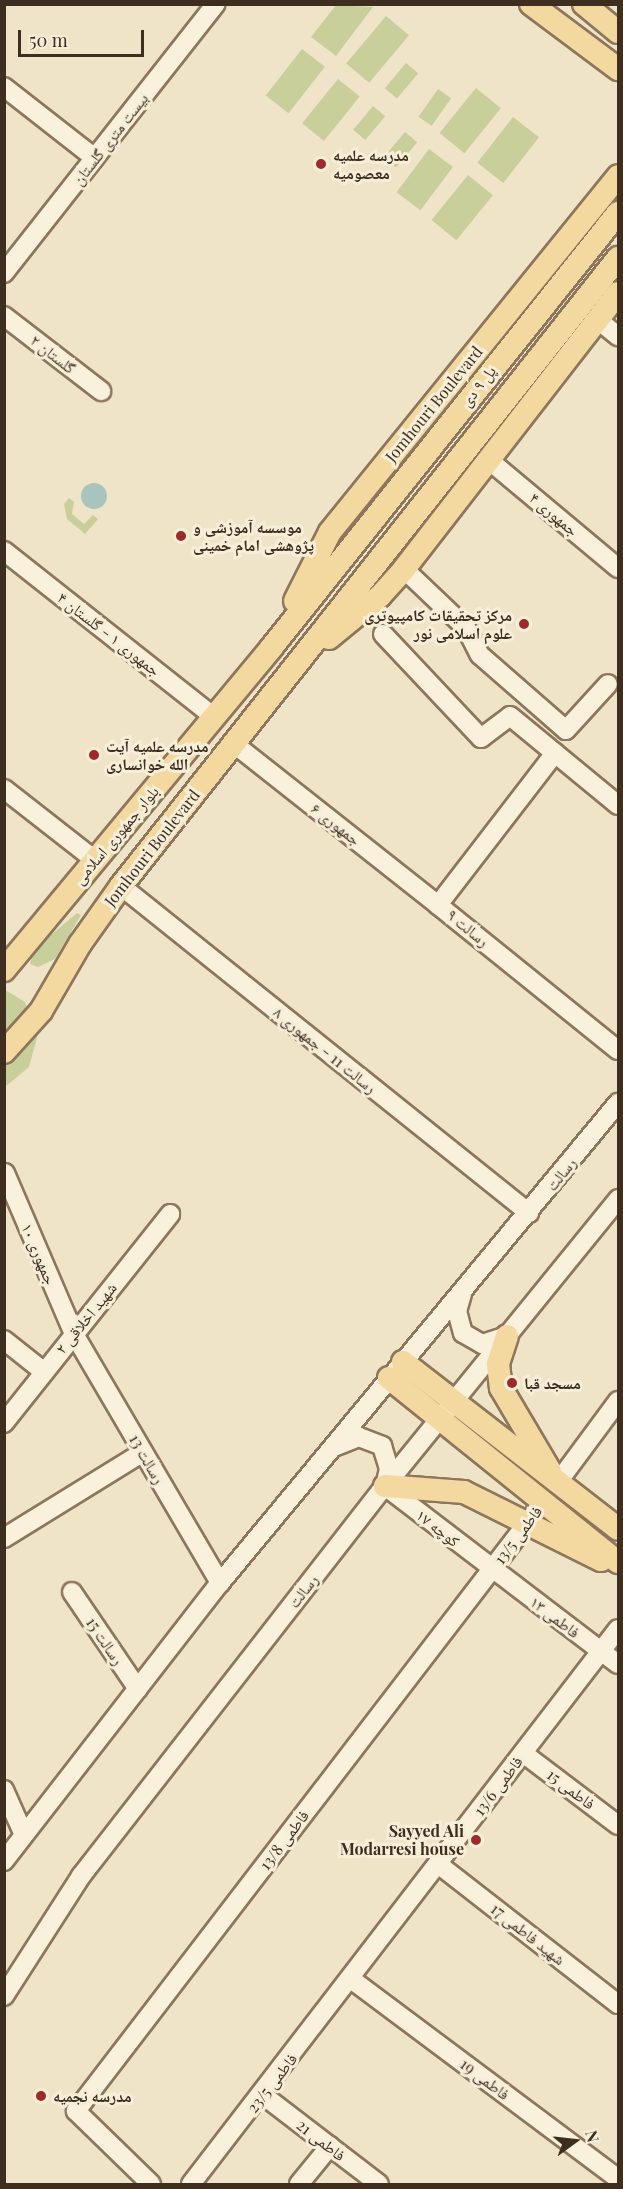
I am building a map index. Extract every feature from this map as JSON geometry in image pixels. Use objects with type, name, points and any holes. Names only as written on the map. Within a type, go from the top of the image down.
[{"type":"main road","points":[[531,4],[618,69]]},
{"type":"main road","points":[[584,4],[618,32]]},
{"type":"main road","name":"Jomhouri Boulevard","points":[[272,646],[330,532],[618,176]]},
{"type":"main road","name":"پل ۹ دی","points":[[340,561],[618,213]]},
{"type":"main road","name":"Jomhouri Boulevard","points":[[4,1052],[41,1011],[85,936],[121,886],[618,258]]},
{"type":"main road","name":"Jomhouri Boulevard","points":[[296,666],[380,596],[404,569],[618,293]]},
{"type":"main road","name":"بلوار جمهوری اسلامی","points":[[4,970],[340,561]]},
{"type":"main road","points":[[4,949],[46,918]]},
{"type":"main road","points":[[507,1336],[498,1364],[501,1388],[558,1482]]},
{"type":"main road","points":[[396,1370],[446,1410],[544,1502],[618,1562]]},
{"type":"main road","points":[[446,1410],[558,1482],[618,1529]]},
{"type":"main road","points":[[385,1486],[464,1492],[618,1569]]},
{"type":"street","name":"بیست متری گلستان","points":[[4,273],[95,158],[206,8]]},
{"type":"street","points":[[4,87],[95,158]]},
{"type":"street","name":"گلستان ۲","points":[[4,316],[101,391]]},
{"type":"street","points":[[598,320],[618,336]]},
{"type":"street","name":"جمهوری ۴","points":[[490,461],[618,568]]},
{"type":"street","name":"جمهوری ۱ - گلستان ۴","points":[[4,551],[213,716]]},
{"type":"street","points":[[404,569],[466,628],[480,655],[566,730],[608,684]]},
{"type":"street","points":[[383,634],[481,738],[510,716],[618,805]]},
{"type":"street","name":"جمهوری ۶","points":[[233,743],[438,905]]},
{"type":"street","name":"رسالت ۹","points":[[555,753],[438,905],[618,1050]]},
{"type":"street","points":[[4,789],[95,860]]},
{"type":"street","name":"رسالت 11 - جمهوری ۸","points":[[121,886],[529,1213]]},
{"type":"street","name":"رسالت","points":[[4,1862],[220,1583],[396,1370],[463,1293],[618,1103]]},
{"type":"street","name":"جمهوری ۱۰","points":[[5,1173],[74,1334]]},
{"type":"street","name":"رسالت","points":[[4,1996],[81,1876],[385,1486],[618,1199]]},
{"type":"street","name":"شهید اخلاقی ۲","points":[[4,1423],[43,1371],[170,1214]]},
{"type":"street","points":[[463,1293],[456,1311],[463,1333],[482,1344],[507,1336]]},
{"type":"street","name":"رسالت 13","points":[[74,1334],[220,1583]]},
{"type":"street","points":[[4,1340],[43,1371]]},
{"type":"street","points":[[558,1482],[618,1401]]},
{"type":"street","points":[[334,1447],[359,1437],[382,1446],[389,1469],[385,1486]]},
{"type":"street","points":[[4,1538],[143,1452]]},
{"type":"street","name":"کوچه ۱۷","points":[[385,1486],[492,1569]]},
{"type":"street","name":"فاطمی 13/5","points":[[492,1569],[544,1502]]},
{"type":"street","name":"فاطمی ۱۳","points":[[492,1569],[618,1664]]},
{"type":"street","name":"فاطمی 13/8","points":[[151,2184],[76,2111],[492,1569]]},
{"type":"street","name":"رسالت 15","points":[[72,1593],[138,1689]]},
{"type":"street","name":"فاطمی 13/6","points":[[351,1979],[618,1629]]},
{"type":"street","name":"فاطمی 15","points":[[524,1753],[618,1825]]},
{"type":"street","points":[[4,1790],[24,1834]]},
{"type":"street","name":"شهید فاطمی 17","points":[[438,1864],[618,2004]]},
{"type":"street","name":"فاطمی 23/5","points":[[191,2184],[263,2095],[351,1979]]},
{"type":"street","name":"فاطمی 19","points":[[351,1979],[618,2179]]},
{"type":"street","name":"فاطمی 21","points":[[263,2095],[379,2184]]},
{"type":"street","points":[[299,2184],[330,2146]]},
{"type":"green space","points":[[336,5],[373,7],[336,56],[311,37]]},
{"type":"green space","points":[[386,16],[409,35],[369,83],[346,63]]},
{"type":"green space","points":[[302,49],[325,67],[289,113],[266,95]]},
{"type":"green space","points":[[406,63],[418,73],[397,99],[385,88]]},
{"type":"green space","points":[[338,79],[360,97],[324,141],[302,123]]},
{"type":"green space","points":[[476,88],[501,108],[464,153],[439,133]]},
{"type":"green space","points":[[438,89],[451,98],[432,126],[418,117]]},
{"type":"green space","points":[[373,106],[385,116],[365,140],[353,130]]},
{"type":"green space","points":[[513,117],[539,137],[503,183],[477,163]]},
{"type":"green space","points":[[405,132],[417,142],[396,168],[384,157]]},
{"type":"green space","points":[[429,149],[453,167],[420,210],[397,192]]},
{"type":"green space","points":[[468,175],[493,195],[456,240],[431,220]]},
{"type":"green space","points":[[69,498],[74,502],[72,514],[84,524],[93,515],[98,519],[85,534],[67,519],[64,504]]},
{"type":"green space","points":[[77,913],[81,915],[55,959],[38,967],[30,964],[34,949]]},
{"type":"green space","points":[[4,989],[25,1002],[38,1034],[29,1067],[5,1087]]},
{"type":"water","points":[[94,483],[103,487],[107,496],[103,505],[94,509],[85,505],[81,496],[85,487]]},
{"type":"place","name":"مدرسه علمیه معصومیه","points":[[321,164]]},
{"type":"place","name":"موسسه آموزشی و پژوهشی امام خمینی","points":[[181,536]]},
{"type":"place","name":"مرکز تحقیقات کامپیوتری علوم اسلامی نور","points":[[524,624]]},
{"type":"place","name":"مدرسه علمیه آیت الله خوانساری","points":[[94,755]]},
{"type":"place","name":"مسجد قبا","points":[[512,1383]]},
{"type":"place","name":"Sayyed Ali Modarresi house","points":[[476,1840]]},
{"type":"place","name":"مدرسه نجمیه","points":[[41,2096]]}]
